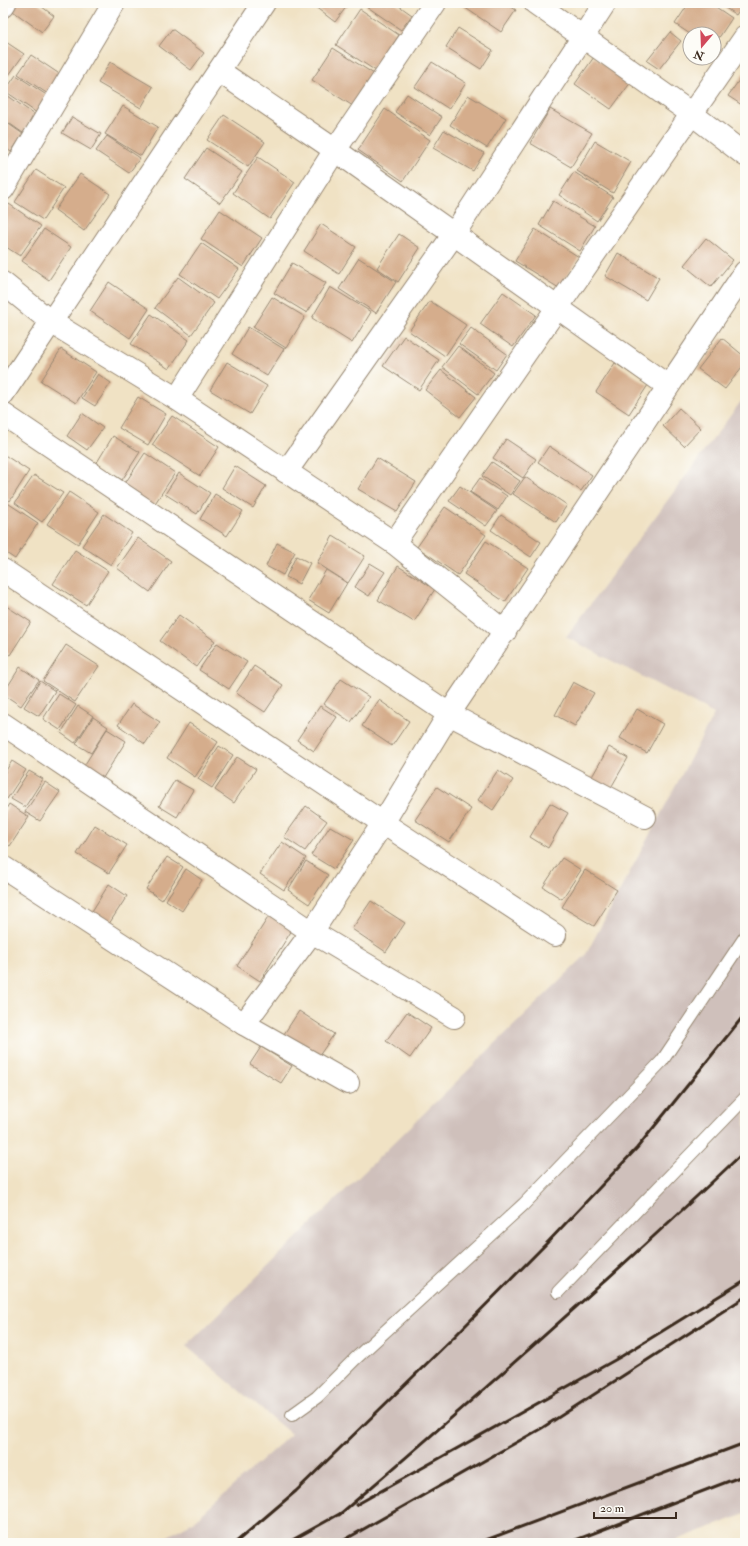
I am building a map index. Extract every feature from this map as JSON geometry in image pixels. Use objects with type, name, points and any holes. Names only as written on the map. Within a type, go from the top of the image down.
[{"type":"street","points":[[3,189],[114,3]]},
{"type":"street","points":[[3,394],[264,3]]},
{"type":"street","points":[[177,400],[335,150],[435,3]]},
{"type":"street","points":[[535,3],[582,38],[692,114],[745,155]]},
{"type":"street","points":[[286,472],[454,234],[605,3]]},
{"type":"street","points":[[394,543],[745,37]]},
{"type":"street","points":[[219,71],[335,150],[668,386]]},
{"type":"street","points":[[244,1024],[312,932],[383,823],[449,714],[745,272]]},
{"type":"street","points":[[3,282],[51,322],[177,400],[394,543],[504,632]]},
{"type":"street","points":[[3,414],[449,714],[645,817]]},
{"type":"street","points":[[3,570],[383,823],[554,934]]},
{"type":"street","points":[[3,724],[312,932],[454,1017]]},
{"type":"street","points":[[3,867],[244,1024],[348,1083]]},
{"type":"lane","points":[[292,1416],[317,1397],[355,1359],[524,1204],[662,1061],[745,937]]},
{"type":"lane","points":[[558,1292],[745,1098]]},
{"type":"shaded area","points":[[745,396],[745,1514],[669,1543],[155,1543],[193,1522],[291,1434],[186,1346],[585,956],[714,714],[566,637]]},
{"type":"building","points":[[14,3],[37,3],[54,16],[42,32],[10,9]]},
{"type":"building","points":[[310,3],[344,3],[347,6],[335,22]]},
{"type":"building","points":[[368,3],[395,3],[412,15],[401,30],[366,6]]},
{"type":"building","points":[[458,3],[505,3],[516,10],[501,32]]},
{"type":"building","points":[[689,3],[710,3],[732,18],[722,33],[722,26],[682,26],[682,29],[675,24]]},
{"type":"building","points":[[718,3],[744,3],[736,15]]},
{"type":"building","points":[[360,9],[399,35],[376,71],[336,45]]},
{"type":"building","points":[[458,28],[493,50],[481,69],[446,47]]},
{"type":"building","points":[[172,29],[204,53],[191,70],[159,46]]},
{"type":"building","points":[[670,32],[681,41],[659,69],[647,61]]},
{"type":"building","points":[[3,40],[24,54],[9,75],[3,71]]},
{"type":"building","points":[[333,48],[374,74],[353,106],[312,80]]},
{"type":"building","points":[[31,55],[64,77],[51,96],[18,74]]},
{"type":"building","points":[[594,57],[631,82],[611,109],[575,84]]},
{"type":"building","points":[[110,62],[153,87],[141,108],[98,83]]},
{"type":"building","points":[[432,62],[466,83],[449,109],[415,87]]},
{"type":"building","points":[[744,73],[745,74],[745,107],[728,96]]},
{"type":"building","points":[[16,75],[48,96],[37,113],[5,91]]},
{"type":"building","points":[[4,93],[35,115],[23,133],[3,119]]},
{"type":"building","points":[[407,94],[442,117],[430,135],[395,112]]},
{"type":"building","points":[[468,95],[506,118],[487,148],[450,125]]},
{"type":"building","points":[[123,106],[158,127],[141,156],[105,134]]},
{"type":"building","points":[[385,109],[430,140],[403,181],[358,150]]},
{"type":"building","points":[[550,109],[592,133],[571,167],[530,143]]},
{"type":"building","points":[[224,115],[265,142],[248,167],[207,140]]},
{"type":"building","points":[[72,117],[101,134],[91,150],[62,133]]},
{"type":"building","points":[[3,120],[23,134],[11,152],[3,146]]},
{"type":"building","points":[[444,130],[484,153],[473,171],[433,148]]},
{"type":"building","points":[[107,136],[140,158],[129,173],[96,151]]},
{"type":"building","points":[[595,141],[631,162],[613,193],[577,171]]},
{"type":"building","points":[[206,148],[242,172],[220,203],[185,179]]},
{"type":"building","points":[[258,157],[295,182],[270,219],[233,193]]},
{"type":"building","points":[[36,170],[64,188],[43,220],[15,202]]},
{"type":"building","points":[[574,172],[613,197],[597,221],[559,195]]},
{"type":"building","points":[[80,174],[110,194],[84,231],[55,210]]},
{"type":"building","points":[[553,201],[595,226],[580,251],[539,225]]},
{"type":"building","points":[[9,204],[41,226],[20,256],[3,245],[3,213]]},
{"type":"building","points":[[220,210],[262,238],[243,267],[201,239]]},
{"type":"building","points":[[321,224],[356,247],[339,274],[304,251]]},
{"type":"building","points":[[44,229],[71,247],[49,280],[22,261]]},
{"type":"building","points":[[535,229],[579,257],[559,288],[515,261]]},
{"type":"building","points":[[399,234],[420,248],[398,282],[377,268]]},
{"type":"building","points":[[706,238],[733,260],[711,287],[684,265]]},
{"type":"building","points":[[201,243],[239,269],[217,299],[180,274]]},
{"type":"building","points":[[618,253],[659,278],[646,300],[605,276]]},
{"type":"building","points":[[359,258],[396,282],[376,313],[339,289]]},
{"type":"building","points":[[292,263],[326,283],[307,313],[274,293]]},
{"type":"building","points":[[178,277],[214,303],[191,335],[155,308]]},
{"type":"building","points":[[109,282],[149,309],[130,338],[90,311]]},
{"type":"building","points":[[330,287],[371,312],[352,343],[312,318]]},
{"type":"building","points":[[503,292],[536,315],[513,347],[480,324]]},
{"type":"building","points":[[272,297],[305,317],[286,348],[253,327]]},
{"type":"building","points":[[430,301],[466,325],[445,356],[409,331]]},
{"type":"building","points":[[151,314],[189,340],[169,369],[131,344]]},
{"type":"building","points":[[248,327],[284,349],[267,376],[232,354]]},
{"type":"building","points":[[471,328],[507,354],[496,370],[459,344]]},
{"type":"building","points":[[404,336],[439,360],[419,390],[383,366]]},
{"type":"building","points":[[722,338],[745,357],[745,363],[725,389],[698,369]]},
{"type":"building","points":[[458,346],[494,373],[478,394],[442,367]]},
{"type":"building","points":[[61,349],[96,372],[76,403],[41,381]]},
{"type":"building","points":[[227,362],[267,386],[250,414],[210,390]]},
{"type":"building","points":[[615,363],[648,385],[629,414],[596,392]]},
{"type":"building","points":[[441,370],[476,397],[460,417],[425,390]]},
{"type":"building","points":[[98,374],[111,383],[95,406],[82,398]]},
{"type":"building","points":[[138,397],[166,414],[148,445],[119,428]]},
{"type":"building","points":[[679,408],[701,428],[684,446],[663,426]]},
{"type":"building","points":[[82,413],[103,428],[87,450],[67,436]]},
{"type":"building","points":[[172,416],[219,447],[200,476],[152,445]]},
{"type":"building","points":[[113,436],[140,452],[122,480],[96,464]]},
{"type":"building","points":[[506,439],[536,459],[523,478],[493,458]]},
{"type":"building","points":[[549,446],[592,475],[581,491],[538,462]]},
{"type":"building","points":[[145,453],[175,473],[152,508],[122,488]]},
{"type":"building","points":[[3,454],[29,471],[10,501],[3,497]]},
{"type":"building","points":[[377,458],[416,482],[397,512],[358,489]]},
{"type":"building","points":[[492,462],[520,481],[510,495],[482,476]]},
{"type":"building","points":[[235,466],[266,486],[253,508],[222,488]]},
{"type":"building","points":[[179,473],[210,493],[197,514],[165,494]]},
{"type":"building","points":[[34,475],[63,493],[42,522],[15,503]]},
{"type":"building","points":[[525,477],[567,505],[556,522],[513,494]]},
{"type":"building","points":[[480,478],[507,496],[498,510],[470,492]]},
{"type":"building","points":[[460,486],[497,511],[486,526],[449,501]]},
{"type":"building","points":[[69,492],[99,512],[78,544],[47,524]]},
{"type":"building","points":[[215,494],[243,511],[227,536],[200,519]]},
{"type":"building","points":[[6,502],[38,523],[15,559],[3,551],[3,507]]},
{"type":"building","points":[[445,507],[486,535],[458,575],[417,547]]},
{"type":"building","points":[[104,514],[132,533],[111,565],[82,546]]},
{"type":"building","points":[[501,515],[541,542],[531,557],[491,530]]},
{"type":"building","points":[[333,536],[365,556],[348,583],[317,563]]},
{"type":"building","points":[[138,538],[171,561],[150,592],[117,568]]},
{"type":"building","points":[[486,541],[528,568],[505,602],[464,574]]},
{"type":"building","points":[[277,543],[295,552],[283,575],[266,566]]},
{"type":"building","points":[[75,550],[108,571],[86,605],[53,584]]},
{"type":"building","points":[[296,556],[310,563],[299,584],[286,577]]},
{"type":"building","points":[[370,563],[385,572],[369,596],[355,587]]},
{"type":"building","points":[[398,566],[435,589],[414,622],[378,600]]},
{"type":"building","points":[[326,570],[347,583],[329,613],[308,600]]},
{"type":"building","points":[[3,604],[31,622],[10,655],[3,651]]},
{"type":"building","points":[[179,615],[215,641],[196,667],[160,641]]},
{"type":"building","points":[[217,643],[247,662],[229,689],[199,670]]},
{"type":"building","points":[[66,645],[99,666],[75,702],[43,681]]},
{"type":"building","points":[[254,666],[283,685],[265,712],[236,693]]},
{"type":"building","points":[[20,667],[39,680],[21,706],[3,694]]},
{"type":"building","points":[[341,679],[369,697],[351,722],[324,704]]},
{"type":"building","points":[[40,681],[55,691],[39,716],[24,707]]},
{"type":"building","points":[[573,682],[594,693],[575,726],[555,715]]},
{"type":"building","points":[[59,694],[76,705],[60,730],[43,719]]},
{"type":"building","points":[[379,700],[409,721],[392,746],[362,726]]},
{"type":"building","points":[[132,704],[160,722],[145,744],[118,725]]},
{"type":"building","points":[[78,706],[93,716],[75,743],[61,733]]},
{"type":"building","points":[[320,706],[337,717],[314,751],[297,740]]},
{"type":"building","points":[[637,709],[663,724],[647,753],[620,738]]},
{"type":"building","points":[[93,717],[108,727],[91,753],[76,744]]},
{"type":"building","points":[[189,723],[218,742],[195,777],[167,758]]},
{"type":"building","points":[[107,729],[126,741],[101,781],[82,769]]},
{"type":"building","points":[[219,746],[233,755],[212,788],[198,779]]},
{"type":"building","points":[[609,747],[628,758],[609,791],[590,780]]},
{"type":"building","points":[[237,757],[256,769],[234,803],[215,790]]},
{"type":"building","points":[[12,761],[26,770],[7,799],[3,796],[3,775]]},
{"type":"building","points":[[498,770],[513,780],[493,810],[478,800]]},
{"type":"building","points":[[29,771],[43,779],[25,807],[11,799]]},
{"type":"building","points":[[175,780],[193,790],[177,817],[159,806]]},
{"type":"building","points":[[45,782],[60,792],[40,821],[25,812]]},
{"type":"building","points":[[437,787],[471,809],[449,842],[415,820]]},
{"type":"building","points":[[550,803],[568,813],[548,848],[530,837]]},
{"type":"building","points":[[9,804],[29,817],[10,846],[3,842],[3,814]]},
{"type":"building","points":[[306,806],[327,821],[305,851],[284,837]]},
{"type":"building","points":[[95,825],[127,845],[109,873],[77,854]]},
{"type":"building","points":[[330,826],[354,840],[334,869],[311,855]]},
{"type":"building","points":[[282,842],[306,858],[284,890],[260,874]]},
{"type":"building","points":[[167,857],[183,867],[162,900],[146,889]]},
{"type":"building","points":[[562,858],[581,870],[562,899],[543,887]]},
{"type":"building","points":[[306,861],[328,875],[309,904],[288,890]]},
{"type":"building","points":[[186,869],[202,880],[182,911],[166,900]]},
{"type":"building","points":[[585,870],[617,890],[594,926],[562,907]]},
{"type":"building","points":[[109,884],[127,896],[107,927],[89,916]]},
{"type":"building","points":[[371,901],[405,923],[386,952],[352,929]]},
{"type":"building","points":[[269,916],[292,930],[260,981],[237,966]]},
{"type":"building","points":[[299,1011],[334,1034],[319,1056],[284,1034]]},
{"type":"building","points":[[407,1012],[431,1028],[410,1058],[386,1041]]},
{"type":"building","points":[[261,1047],[292,1066],[281,1083],[250,1064]]},
{"type":"railway","points":[[235,1543],[296,1491],[456,1335],[547,1243],[637,1148],[745,1014]]},
{"type":"railway","points":[[339,1515],[544,1336],[745,1151]]},
{"type":"railway","points":[[356,1505],[622,1356],[745,1280]]},
{"type":"railway","points":[[339,1543],[542,1428],[745,1297]]},
{"type":"railway","points":[[478,1543],[745,1443]]},
{"type":"railway","points":[[568,1543],[745,1475]]},
{"type":"railway","points":[[287,1543],[343,1512]]}]
